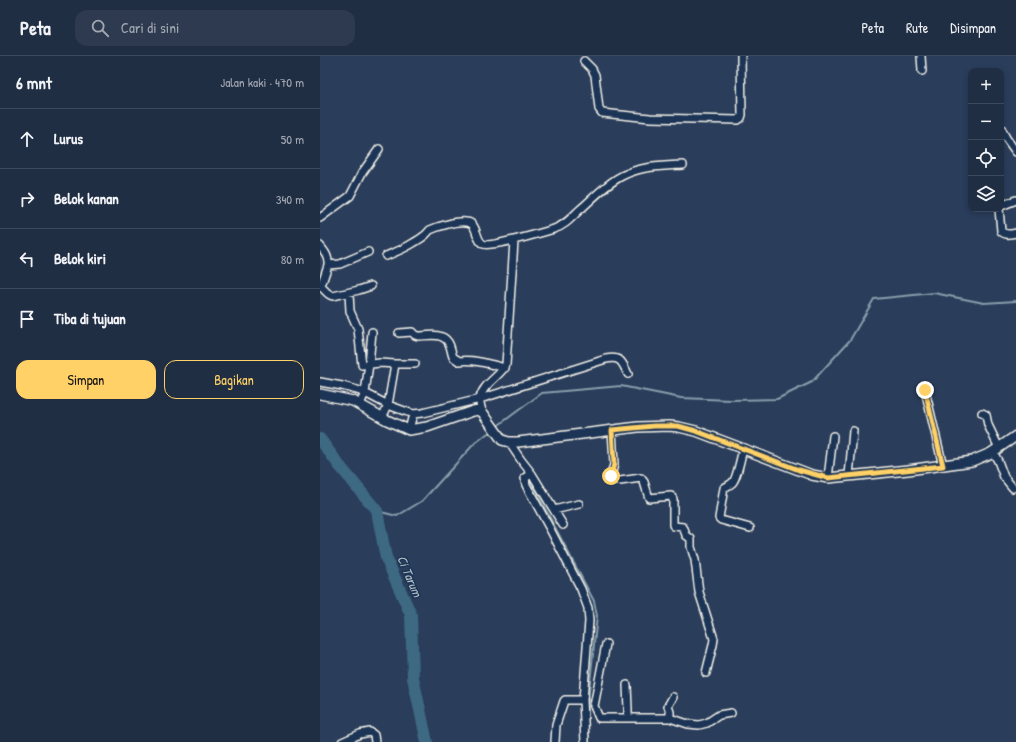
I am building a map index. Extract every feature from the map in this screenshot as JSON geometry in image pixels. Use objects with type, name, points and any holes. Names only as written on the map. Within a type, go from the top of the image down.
[{"type":"main road","points":[[320,394],[330,390],[383,417],[409,428],[426,427],[479,410],[483,412],[506,441],[518,442],[654,426],[678,426],[713,436],[799,470],[828,478],[943,466],[972,461],[996,450],[1016,436]]},
{"type":"street","points":[[584,61],[594,72],[599,109],[602,113],[650,118],[738,120],[742,115],[741,56]]},
{"type":"street","points":[[921,56],[922,71]]},
{"type":"street","points":[[1004,134],[1016,152]]},
{"type":"street","points":[[320,218],[350,196],[362,173],[379,148]]},
{"type":"street","points":[[386,256],[409,245],[424,236],[429,231],[438,227],[460,222],[468,222],[472,225],[481,243],[484,245],[514,241],[552,230],[563,225],[606,187],[625,174],[651,167],[683,165]]},
{"type":"street","points":[[1004,205],[1016,200]]},
{"type":"street","points":[[999,212],[1000,229],[1003,234],[1016,233]]},
{"type":"street","points":[[483,412],[480,400],[483,392],[505,368],[508,354],[508,318],[514,241]]},
{"type":"street","points":[[320,246],[328,257],[328,265],[320,286],[331,296],[349,293],[371,286]]},
{"type":"street","points":[[328,265],[340,264],[368,252]]},
{"type":"street","points":[[349,293],[350,311],[358,333],[363,365],[380,363],[415,364]]},
{"type":"street","points":[[360,404],[365,394],[372,332]]},
{"type":"street","points":[[400,333],[412,332],[416,336],[442,337],[449,344],[453,357],[458,361],[464,360],[480,362],[505,368]]},
{"type":"street","points":[[320,382],[330,390],[342,386],[365,394],[387,406],[412,416],[480,400],[606,359],[618,359],[628,374]]},
{"type":"street","points":[[383,417],[387,406],[395,364]]},
{"type":"street","points":[[925,390],[943,466]]},
{"type":"street","points":[[982,413],[986,415],[998,461],[1004,477],[1013,488]]},
{"type":"street","points":[[409,428],[412,416]]},
{"type":"street","points":[[612,430],[614,464],[611,476],[612,480],[620,481],[641,478],[646,485],[649,498],[671,496],[672,525],[683,527],[686,535],[691,539],[691,547],[696,560],[699,592],[714,639],[706,673]]},
{"type":"street","points":[[849,476],[853,431]]},
{"type":"street","points":[[828,478],[833,436]]},
{"type":"street","points":[[506,441],[521,460],[529,476],[564,525]]},
{"type":"street","points":[[743,449],[736,478],[732,484],[724,488],[719,518],[721,520],[750,528]]},
{"type":"street","points":[[529,476],[526,485],[581,589],[588,608],[588,705],[585,742]]},
{"type":"street","points":[[554,510],[579,504]]},
{"type":"street","points":[[588,705],[606,644]]},
{"type":"street","points":[[627,685],[628,718]]},
{"type":"street","points":[[670,718],[668,706],[673,697]]},
{"type":"street","points":[[555,742],[556,725],[565,700],[588,705],[599,719],[670,718],[688,724],[699,725],[707,723],[719,715],[731,713]]},
{"type":"street","points":[[342,742],[360,734],[370,732],[374,735],[375,742]]},
{"type":"waterway","points":[[496,427],[542,393],[621,386],[681,398],[731,400],[777,399],[812,382],[850,340],[874,299],[934,293],[984,303],[1016,301]]},
{"type":"waterway","points":[[377,511],[397,516],[422,501],[474,444],[492,430]]},
{"type":"waterway","name":"Ci Tarum","points":[[320,439],[339,465],[377,511],[386,558],[411,615],[413,678],[427,742]]},
{"type":"waterway","points":[[529,478],[594,601],[597,616],[587,723]]},
{"type":"waterway","points":[[588,727],[589,742]]},
{"type":"route","points":[[611,476],[614,467],[612,430],[654,426],[678,426],[713,436],[812,475],[828,478],[943,466],[925,390]]}]
